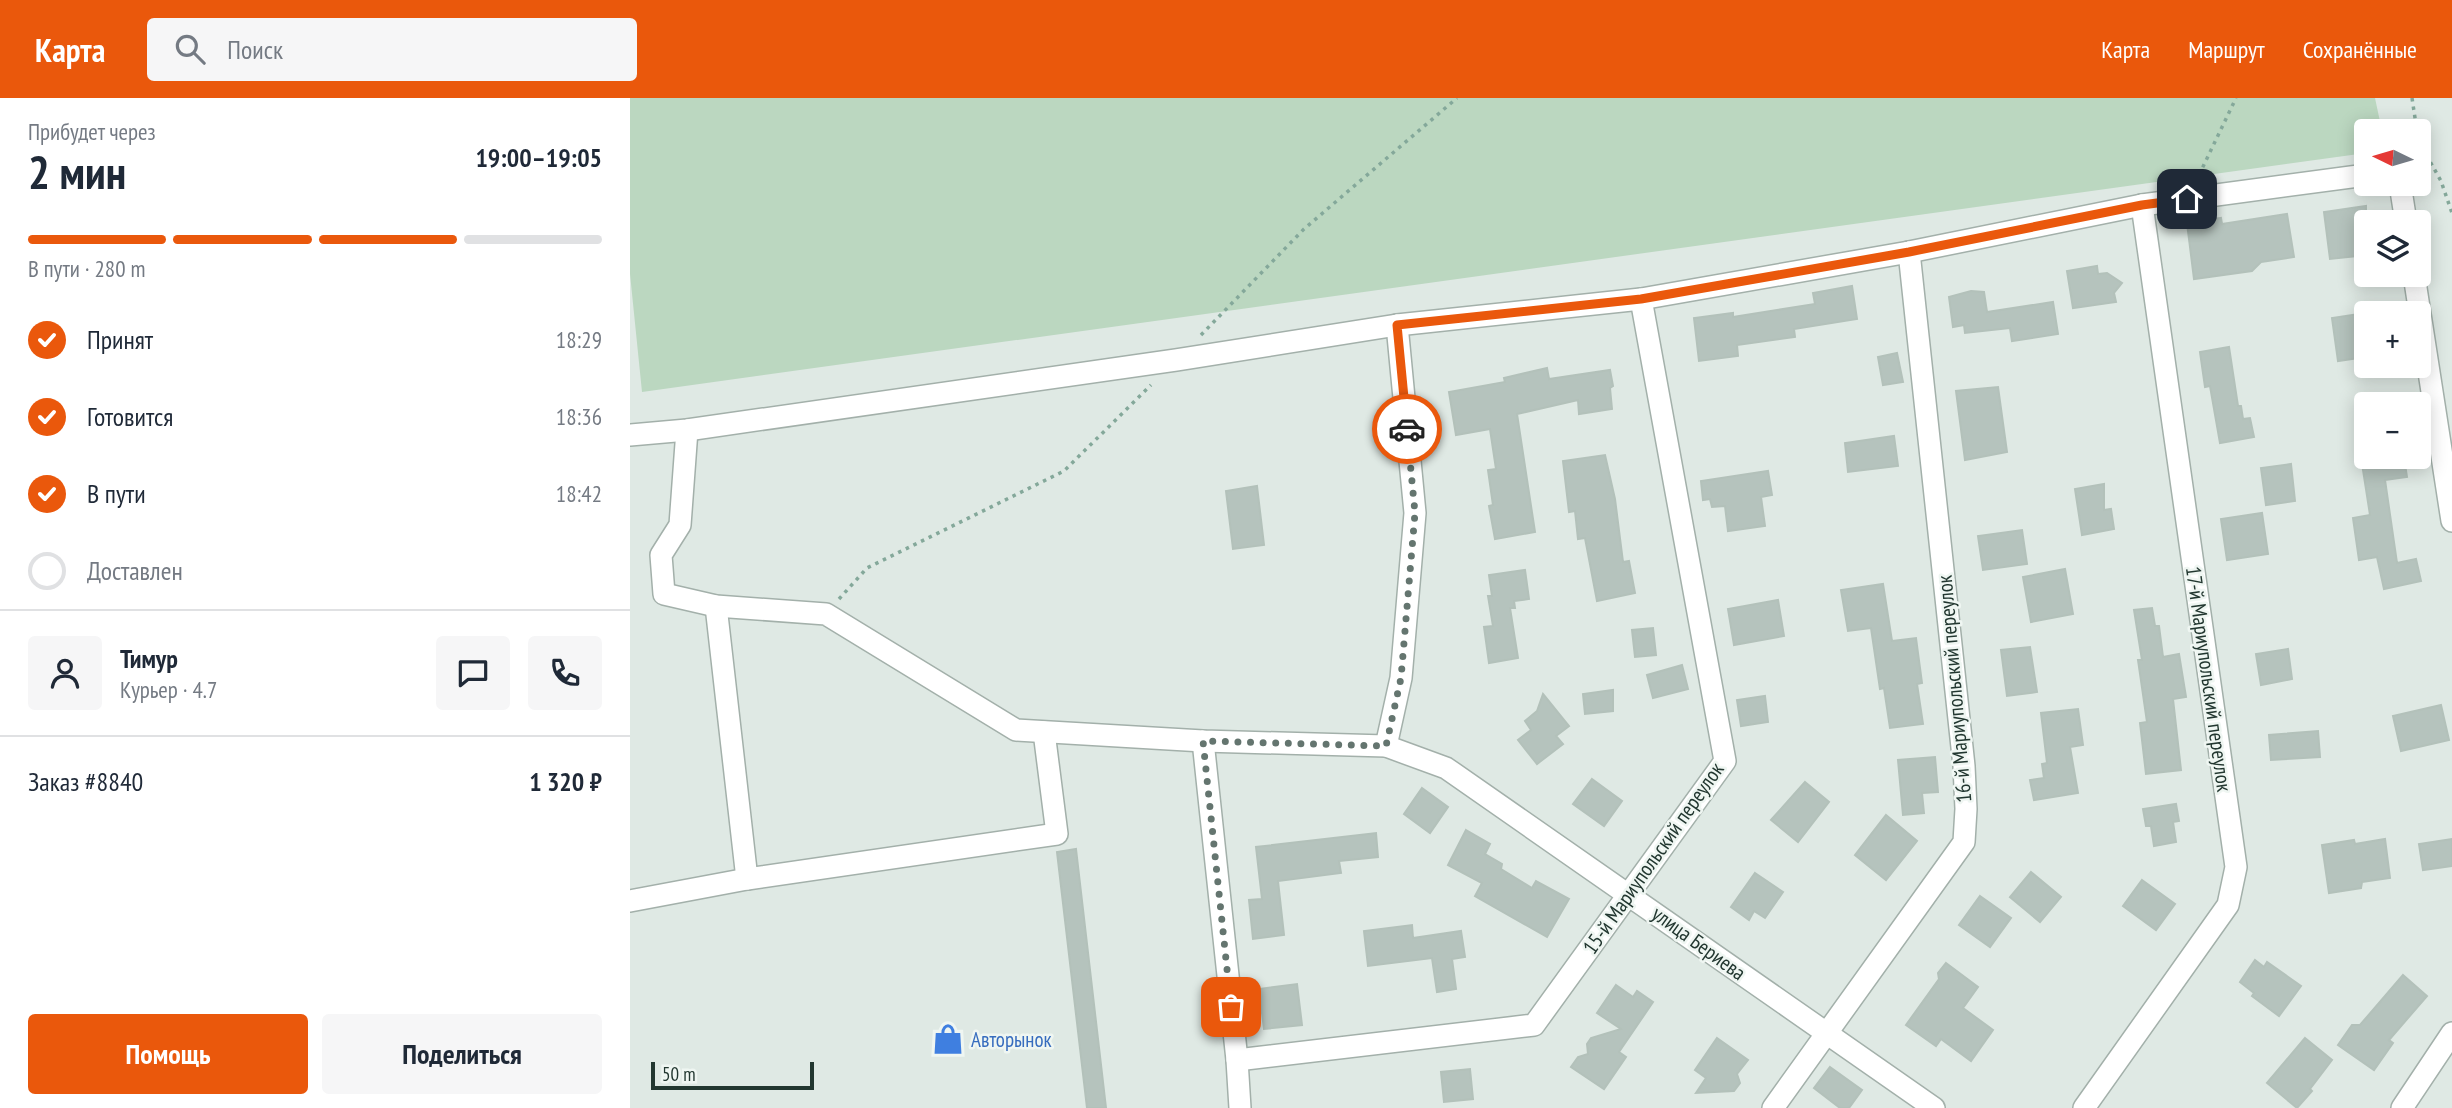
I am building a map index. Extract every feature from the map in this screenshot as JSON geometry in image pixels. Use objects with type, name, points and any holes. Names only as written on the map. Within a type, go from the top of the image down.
[{"type":"street","points":[[630,435],[687,430],[1149,364],[1397,325],[1641,299],[1909,252],[2142,205],[2354,177]]},
{"type":"street","name":"17-й Мариупольский переулок","points":[[2084,1108],[2228,905],[2236,867],[2142,205]]},
{"type":"street","name":"16-й Мариупольский переулок","points":[[1773,1108],[1964,842],[1964,766],[1909,252]]},
{"type":"street","points":[[2416,287],[2452,521]]},
{"type":"street","name":"15-й Мариупольский переулок","points":[[1237,1060],[1534,1025],[1725,761],[1641,299]]},
{"type":"street","points":[[1386,746],[1401,678],[1415,513],[1397,325]]},
{"type":"street","name":"улица Бериева","points":[[687,430],[680,524],[661,555],[664,594],[716,606],[826,614],[1016,730],[1203,741],[1386,746],[1446,768],[1934,1108]]},
{"type":"street","points":[[716,606],[747,879]]},
{"type":"street","points":[[630,901],[747,879],[1057,834],[1044,732]]},
{"type":"street","points":[[1203,741],[1240,1108]]},
{"type":"street","points":[[2402,1108],[2452,1032]]},
{"type":"path","points":[[2187,199],[2236,98]]},
{"type":"path","points":[[2412,98],[2415,119]]},
{"type":"path","points":[[2432,166],[2441,181],[2452,213]]},
{"type":"green space","points":[[630,98],[2375,98],[2379,119],[2354,119],[2354,155],[642,392],[630,274]]},
{"type":"building","points":[[2366,206],[2366,210],[2354,210],[2354,256],[2330,259],[2324,212]]},
{"type":"building","points":[[2287,214],[2294,257],[2261,262],[2252,271],[2194,279],[2187,223],[2221,218],[2222,224]]},
{"type":"building","points":[[2097,266],[2098,274],[2107,273],[2122,283],[2114,293],[2116,302],[2073,308],[2067,271]]},
{"type":"building","points":[[1852,286],[1857,319],[1794,329],[1795,337],[1737,345],[1738,356],[1699,361],[1694,318],[1733,313],[1733,317],[1815,304],[1813,293]]},
{"type":"building","points":[[1971,291],[1984,292],[1987,312],[2053,302],[2058,334],[2012,341],[2010,328],[1965,333],[1964,325],[1953,327],[1949,297]]},
{"type":"building","points":[[2354,315],[2354,359],[2338,361],[2332,318]]},
{"type":"building","points":[[2229,347],[2238,406],[2241,406],[2243,419],[2250,418],[2254,437],[2220,443],[2210,386],[2205,387],[2200,352]]},
{"type":"building","points":[[1897,353],[1903,382],[1883,385],[1878,357]]},
{"type":"building","points":[[1547,368],[1549,379],[1610,370],[1613,386],[1610,388],[1612,409],[1579,414],[1578,400],[1517,414],[1535,532],[1495,539],[1489,506],[1493,505],[1488,470],[1496,469],[1490,429],[1456,435],[1449,392],[1505,382],[1504,378]]},
{"type":"building","points":[[1998,387],[2007,452],[1965,460],[1956,391]]},
{"type":"building","points":[[1894,436],[1898,466],[1848,472],[1845,443]]},
{"type":"building","points":[[1605,455],[1615,499],[1623,562],[1629,561],[1635,593],[1597,601],[1585,538],[1578,539],[1575,511],[1569,512],[1563,461]]},
{"type":"building","points":[[2291,464],[2295,501],[2266,505],[2261,468]]},
{"type":"building","points":[[2363,469],[2406,469],[2407,477],[2385,480],[2397,563],[2416,559],[2421,581],[2384,589],[2377,557],[2359,560],[2353,518],[2370,515]]},
{"type":"building","points":[[1768,471],[1772,495],[1761,497],[1765,526],[1728,531],[1725,506],[1712,507],[1710,499],[1703,500],[1701,481]]},
{"type":"building","points":[[2104,484],[2104,510],[2111,509],[2114,529],[2082,535],[2075,489]]},
{"type":"building","points":[[1257,486],[1264,545],[1233,549],[1226,491]]},
{"type":"building","points":[[2262,513],[2268,554],[2227,560],[2221,519]]},
{"type":"building","points":[[2022,530],[2027,564],[1983,570],[1978,536]]},
{"type":"building","points":[[2065,569],[2073,614],[2031,622],[2023,577]]},
{"type":"building","points":[[1525,570],[1529,599],[1514,601],[1515,608],[1510,608],[1518,658],[1489,663],[1484,627],[1493,626],[1488,596],[1492,596],[1489,575]]},
{"type":"building","points":[[1883,584],[1892,641],[1916,638],[1922,683],[1917,684],[1923,724],[1890,728],[1884,688],[1880,689],[1871,628],[1848,631],[1841,590]]},
{"type":"building","points":[[1778,600],[1784,636],[1734,645],[1728,609]]},
{"type":"building","points":[[2152,608],[2155,626],[2159,626],[2163,657],[2179,654],[2186,697],[2173,699],[2181,770],[2146,774],[2140,723],[2147,722],[2138,660],[2142,660],[2134,610]]},
{"type":"building","points":[[1653,628],[1656,655],[1635,657],[1632,630]]},
{"type":"building","points":[[2030,647],[2037,692],[2007,696],[2001,650]]},
{"type":"building","points":[[2288,649],[2292,679],[2261,685],[2256,654]]},
{"type":"building","points":[[1682,665],[1688,689],[1653,698],[1647,675]]},
{"type":"building","points":[[1613,690],[1613,711],[1585,714],[1583,694]]},
{"type":"building","points":[[1543,694],[1569,726],[1556,736],[1563,744],[1537,764],[1518,740],[1531,730],[1525,721],[1537,711]]},
{"type":"building","points":[[1765,696],[1768,722],[1741,726],[1737,700]]},
{"type":"building","points":[[2441,705],[2449,740],[2401,751],[2393,716]]},
{"type":"building","points":[[2078,709],[2083,745],[2070,747],[2078,793],[2034,800],[2030,780],[2044,778],[2042,764],[2047,763],[2041,713]]},
{"type":"building","points":[[2318,731],[2320,757],[2271,760],[2269,735]]},
{"type":"building","points":[[1935,757],[1938,792],[1922,793],[1924,813],[1903,815],[1898,760]]},
{"type":"building","points":[[1592,779],[1622,801],[1604,826],[1573,804]]},
{"type":"building","points":[[1805,782],[1829,802],[1798,842],[1771,820]]},
{"type":"building","points":[[1422,788],[1448,807],[1430,833],[1404,814]]},
{"type":"building","points":[[2176,804],[2179,821],[2173,822],[2176,842],[2154,846],[2151,826],[2146,826],[2143,809]]},
{"type":"building","points":[[1886,815],[1917,841],[1886,880],[1855,855]]},
{"type":"building","points":[[1466,830],[1490,844],[1485,854],[1502,864],[1501,869],[1532,888],[1536,881],[1569,899],[1547,937],[1475,896],[1482,883],[1448,865]]},
{"type":"building","points":[[1376,833],[1378,857],[1339,861],[1341,873],[1278,881],[1284,935],[1253,939],[1249,900],[1262,899],[1256,847]]},
{"type":"building","points":[[2385,839],[2390,878],[2362,882],[2361,888],[2329,893],[2322,845],[2354,840],[2355,844]]},
{"type":"building","points":[[2452,839],[2452,866],[2423,870],[2419,844]]},
{"type":"building","points":[[1076,849],[1106,1108],[1087,1108],[1057,852]]},
{"type":"building","points":[[2031,872],[2061,897],[2040,922],[2010,897]]},
{"type":"building","points":[[1755,873],[1783,892],[1765,918],[1754,911],[1749,920],[1731,907]]},
{"type":"building","points":[[2142,880],[2175,904],[2156,930],[2123,906]]},
{"type":"building","points":[[1980,896],[2011,918],[1990,947],[1959,925]]},
{"type":"building","points":[[1412,925],[1413,938],[1461,931],[1465,957],[1452,959],[1456,989],[1437,992],[1432,958],[1368,966],[1364,931]]},
{"type":"building","points":[[2255,960],[2264,967],[2267,962],[2301,986],[2279,1016],[2252,996],[2254,993],[2240,982]]},
{"type":"building","points":[[1946,963],[1978,987],[1963,1008],[1993,1030],[1971,1061],[1941,1039],[1936,1046],[1906,1025],[1939,979],[1938,973]]},
{"type":"building","points":[[2403,975],[2427,996],[2389,1040],[2393,1043],[2374,1070],[2338,1045],[2352,1025],[2360,1025]]},
{"type":"building","points":[[1297,984],[1302,1025],[1264,1029],[1259,989]]},
{"type":"building","points":[[1616,985],[1633,997],[1637,991],[1653,1002],[1619,1052],[1626,1057],[1604,1089],[1571,1067],[1578,1057],[1588,1054],[1587,1044],[1591,1038],[1621,1029],[1597,1013]]},
{"type":"building","points":[[1717,1038],[1748,1060],[1737,1074],[1740,1083],[1734,1091],[1696,1093],[1706,1078],[1695,1070]]},
{"type":"building","points":[[2305,1038],[2332,1060],[2310,1089],[2312,1091],[2297,1108],[2267,1083]]},
{"type":"building","points":[[1830,1067],[1862,1090],[1849,1108],[1840,1108],[1814,1088]]},
{"type":"building","points":[[1470,1069],[1473,1099],[1444,1102],[1441,1072]]},
{"type":"way so far","points":[[1231,1007],[1203,741],[1386,746],[1401,678],[1415,513],[1407,429]]},
{"type":"place","name":"Авторынок","points":[[948,1039]]},
{"type":"route","points":[[1407,429],[1397,325],[1641,299],[1909,252],[2142,205],[2187,199]]}]
